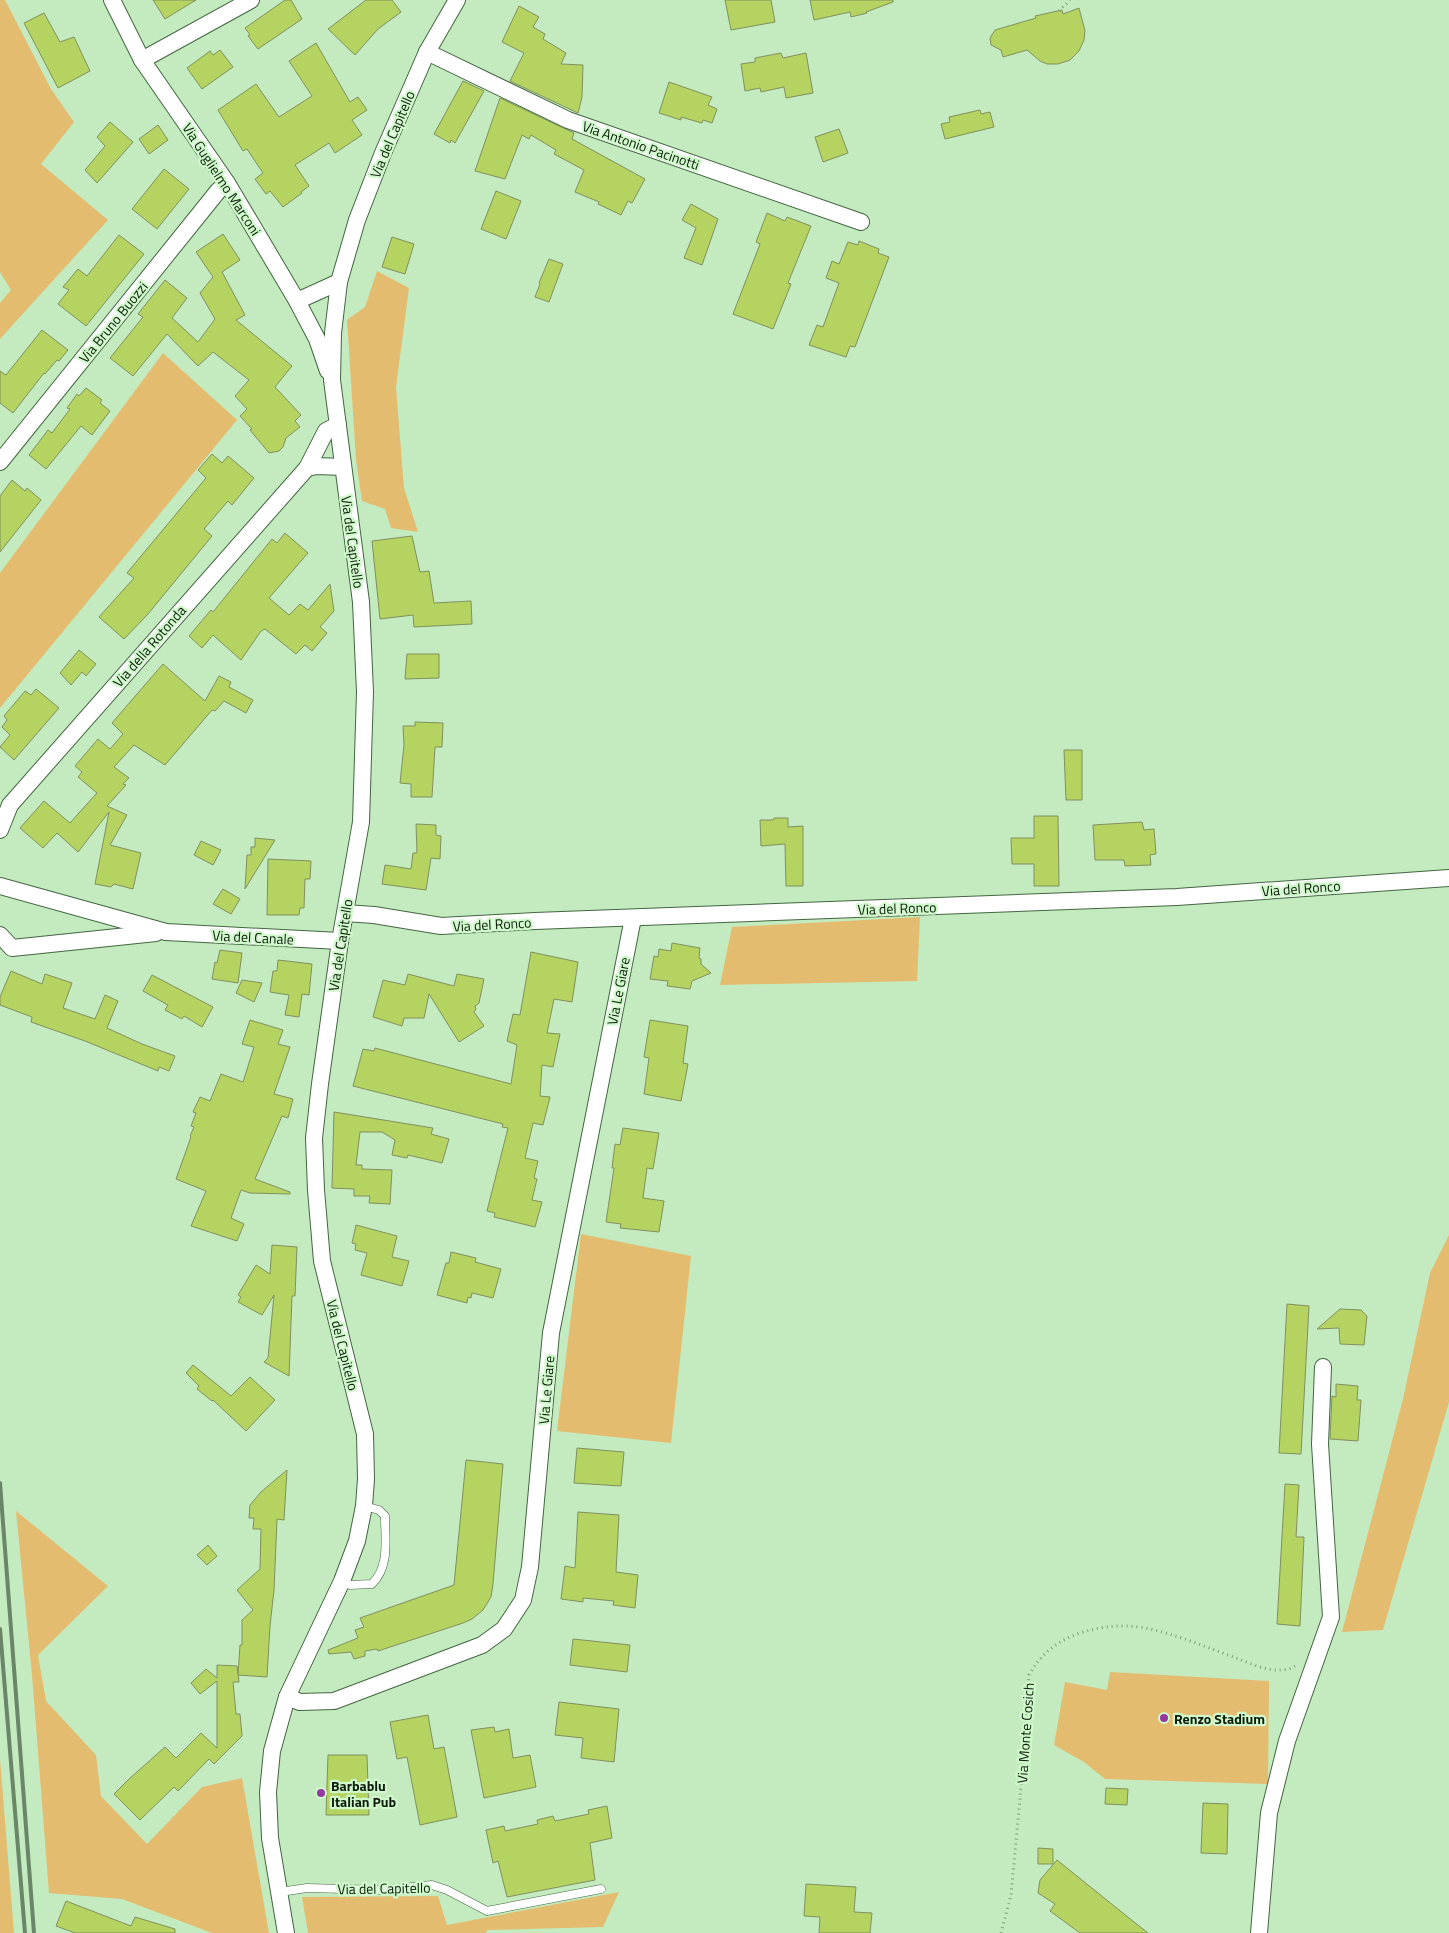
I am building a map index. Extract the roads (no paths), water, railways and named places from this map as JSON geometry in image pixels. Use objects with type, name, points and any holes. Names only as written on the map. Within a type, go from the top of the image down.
[{"type":"street","name":"Via Guglielmo Marconi","points":[[112,0],[142,60],[227,183],[296,301],[317,340],[332,380]]},
{"type":"street","points":[[142,60],[251,0]]},
{"type":"street","name":"Via del Capitello","points":[[286,1933],[270,1838],[268,1792],[272,1751],[287,1697],[342,1581],[357,1541],[364,1506],[366,1479],[365,1434],[322,1261],[316,1190],[315,1129],[340,941],[361,822],[365,692],[361,602],[332,380],[333,333],[339,282],[360,211],[427,52],[457,0]]},
{"type":"street","name":"Via Antonio Pacinotti","points":[[427,52],[568,120],[861,222]]},
{"type":"street","name":"Via Bruno Buozzi","points":[[0,462],[218,191],[227,183]]},
{"type":"street","points":[[296,301],[339,282]]},
{"type":"street","name":"Via della Rotonda","points":[[0,830],[10,805],[307,468],[326,431],[338,426]]},
{"type":"street","points":[[307,468],[317,466],[343,467]]},
{"type":"street","name":"Via del Ronco","points":[[345,913],[374,915],[441,926],[1177,897],[1449,878]]},
{"type":"street","name":"Via del Canale","points":[[0,886],[166,932]]},
{"type":"street","name":"Via Le Giare","points":[[287,1697],[300,1702],[334,1701],[482,1645],[504,1629],[523,1600],[530,1567],[550,1333],[633,918]]},
{"type":"street","name":"Via del Canale","points":[[0,935],[12,948],[166,932],[340,941]]},
{"type":"street","points":[[1259,1933],[1270,1813],[1287,1741],[1331,1617],[1320,1444],[1323,1367]]},
{"type":"lane","points":[[342,1581],[350,1585],[372,1584],[380,1576],[385,1560],[385,1516],[379,1510],[364,1506]]},
{"type":"lane","name":"Via del Capitello","points":[[280,1892],[307,1888],[383,1890],[432,1885],[447,1890],[487,1911],[601,1889]]},
{"type":"railway","points":[[0,1483],[34,1933]]},
{"type":"railway","points":[[0,1629],[25,1933]]},
{"type":"place","name":"Renzo Stadium","points":[[1164,1718]]},
{"type":"place","name":"Barbablu Italian Pub","points":[[321,1793]]}]
